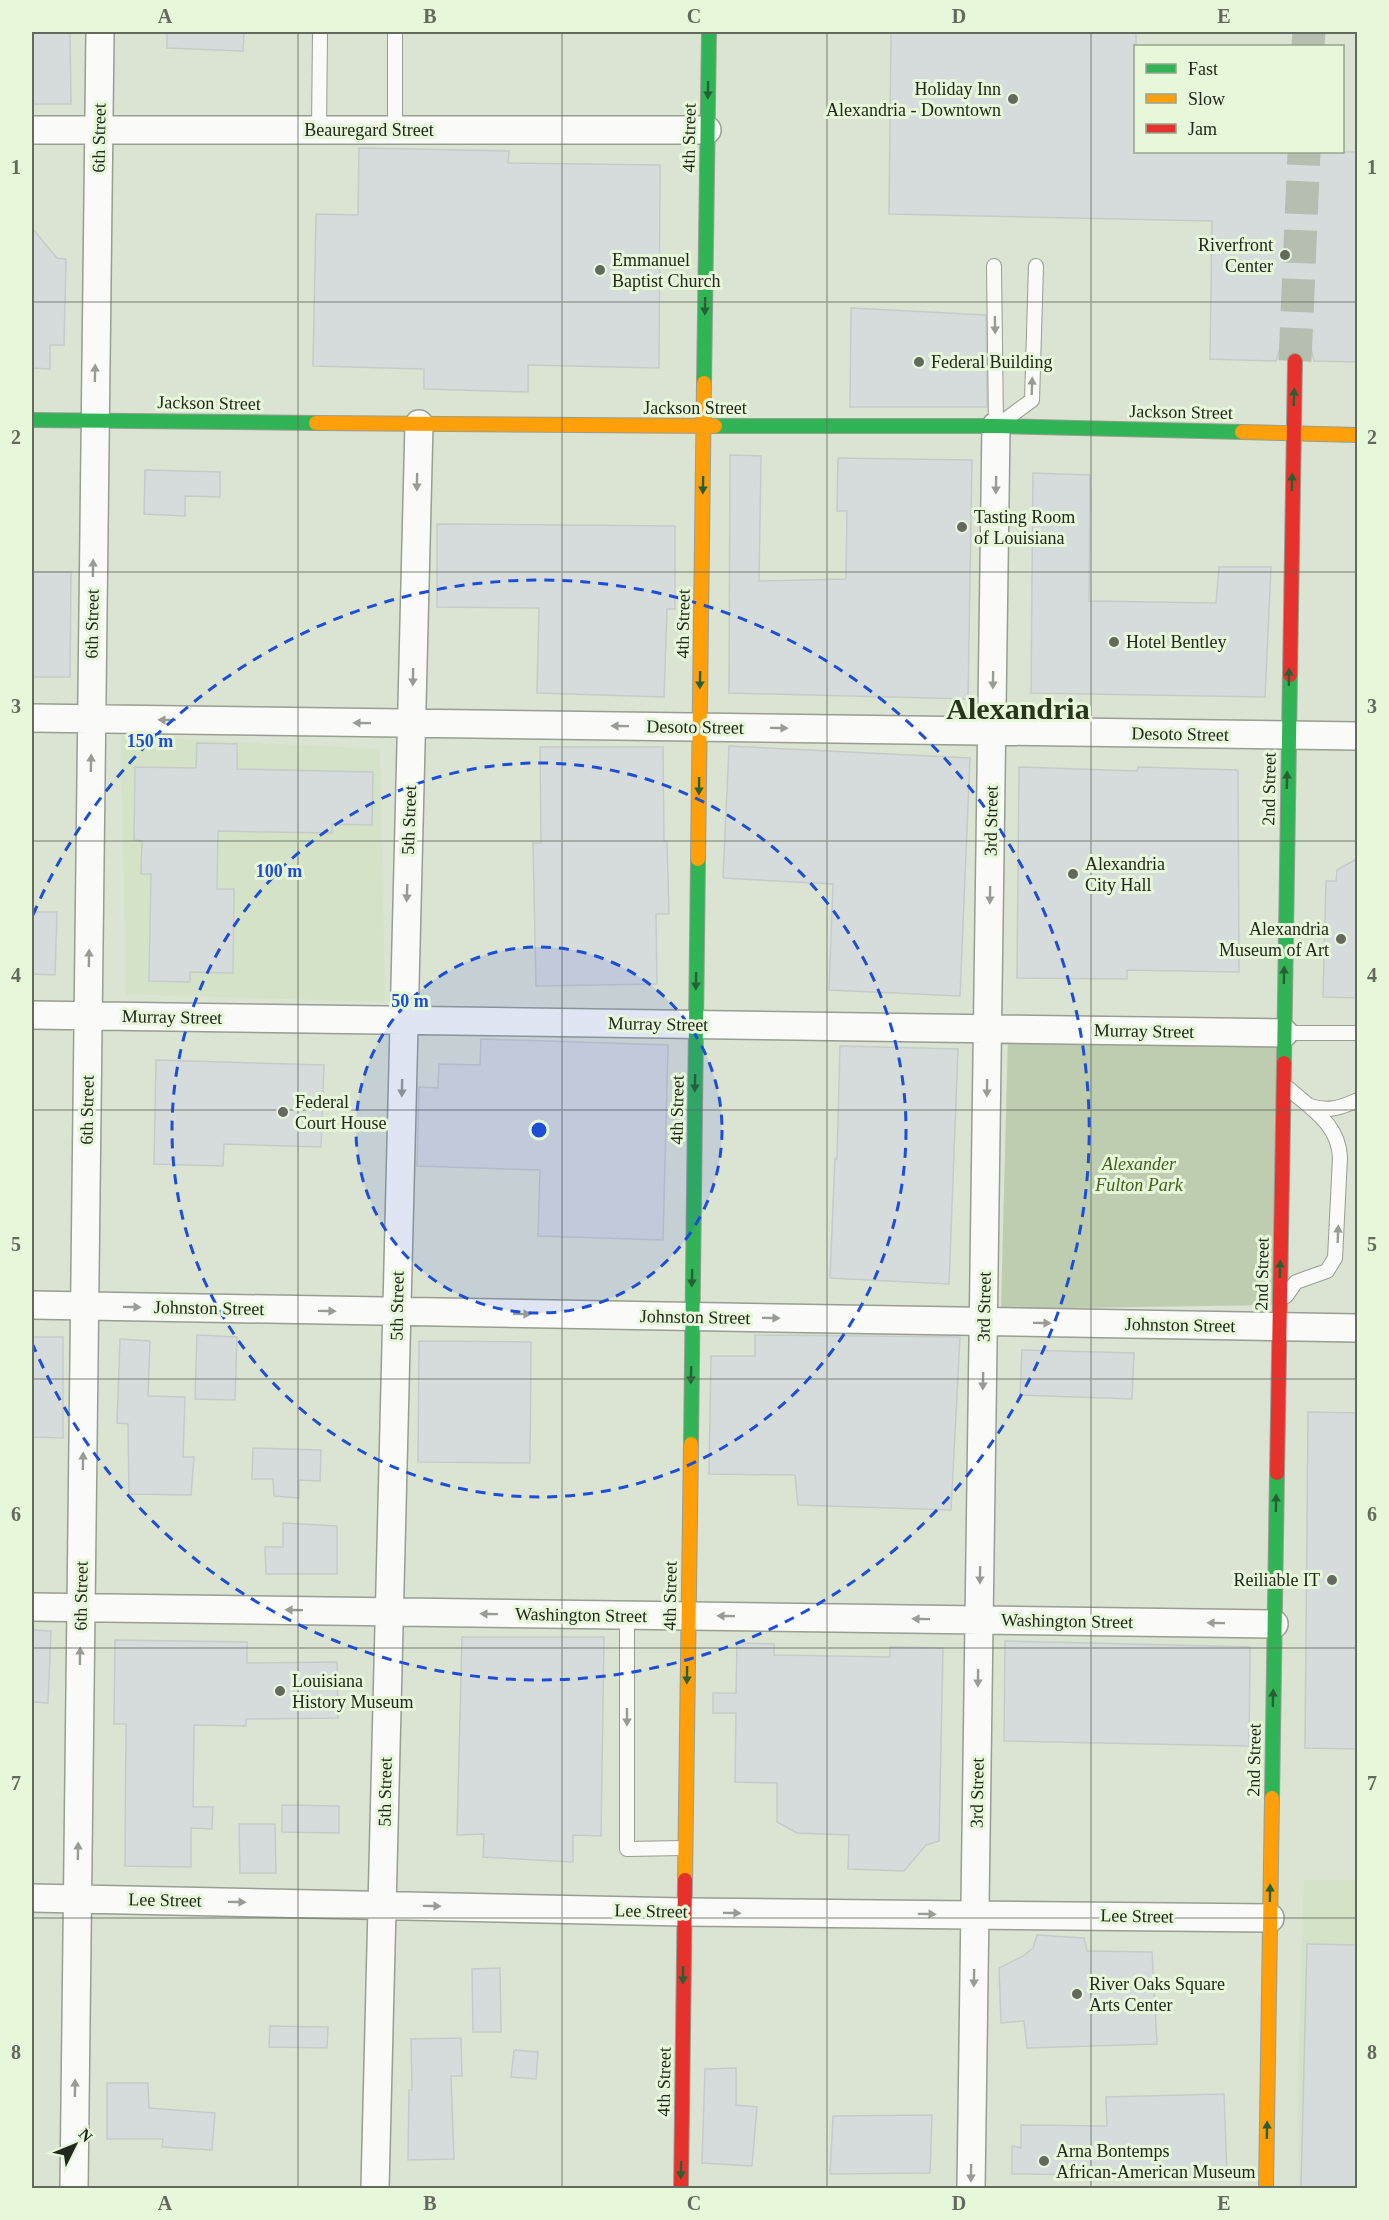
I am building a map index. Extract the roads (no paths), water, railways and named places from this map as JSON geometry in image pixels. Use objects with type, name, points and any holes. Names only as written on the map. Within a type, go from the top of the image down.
[{"type":"main road","name":"4th Street","points":[[681,2188],[709,32]]},
{"type":"main road","name":"2nd Street","points":[[1266,2188],[1295,361]]},
{"type":"main road","name":"Jackson Street","points":[[32,420],[703,426],[996,426],[1358,435]]},
{"type":"street","name":"6th Street","points":[[74,2188],[100,32]]},
{"type":"street","name":"Beauregard Street","points":[[32,130],[707,130]]},
{"type":"street","name":"5th Street","points":[[375,2188],[419,424]]},
{"type":"street","name":"3rd Street","points":[[971,2188],[996,426]]},
{"type":"street","name":"Desoto Street","points":[[32,718],[1358,736]]},
{"type":"street","name":"Murray Street","points":[[32,1016],[1284,1033]]},
{"type":"street","name":"Johnston Street","points":[[32,1305],[1356,1328]]},
{"type":"street","name":"Washington Street","points":[[32,1607],[627,1617],[1274,1624]]},
{"type":"street","name":"Lee Street","points":[[32,1898],[684,1912],[1270,1918]]},
{"type":"lane","points":[[319,130],[320,32]]},
{"type":"lane","points":[[395,32],[395,130]]},
{"type":"lane","points":[[994,266],[996,426]]},
{"type":"lane","points":[[996,426],[1032,400],[1036,266]]},
{"type":"lane","points":[[1284,1033],[1358,1034]]},
{"type":"lane","points":[[1279,1327],[1286,1297],[1296,1282],[1327,1271],[1337,1249],[1340,1144],[1330,1126],[1283,1083]]},
{"type":"lane","points":[[1308,1106],[1323,1110],[1340,1108],[1358,1100]]},
{"type":"lane","points":[[627,1617],[627,1849],[684,1848]]},
{"type":"tunnel","points":[[1308,45],[1309,32]]},
{"type":"tunnel","points":[[1295,361],[1304,153]]},
{"type":"place","name":"Holiday Inn Alexandria - Downtown","points":[[1013,99]]},
{"type":"place","name":"Riverfront Center","points":[[1285,255]]},
{"type":"place","name":"Emmanuel Baptist Church","points":[[600,270]]},
{"type":"place","name":"Federal Building","points":[[919,362]]},
{"type":"place","name":"Tasting Room of Louisiana","points":[[962,527]]},
{"type":"place","name":"Hotel Bentley","points":[[1114,642]]},
{"type":"place","name":"Alexandria City Hall","points":[[1073,874]]},
{"type":"place","name":"Alexandria Museum of Art","points":[[1341,939]]},
{"type":"place","name":"Federal Court House","points":[[283,1112]]},
{"type":"place","name":"Reiliable IT","points":[[1332,1580]]},
{"type":"place","name":"Louisiana History Museum","points":[[280,1691]]},
{"type":"place","name":"River Oaks Square Arts Center","points":[[1077,1994]]},
{"type":"place","name":"Arna Bontemps African-American Museum","points":[[1044,2161]]},
{"type":"district","name":"Alexandria","points":[[1018,709]]},
{"type":"park label","name":"Alexander Fulton Park","points":[[1139,1174]]}]
